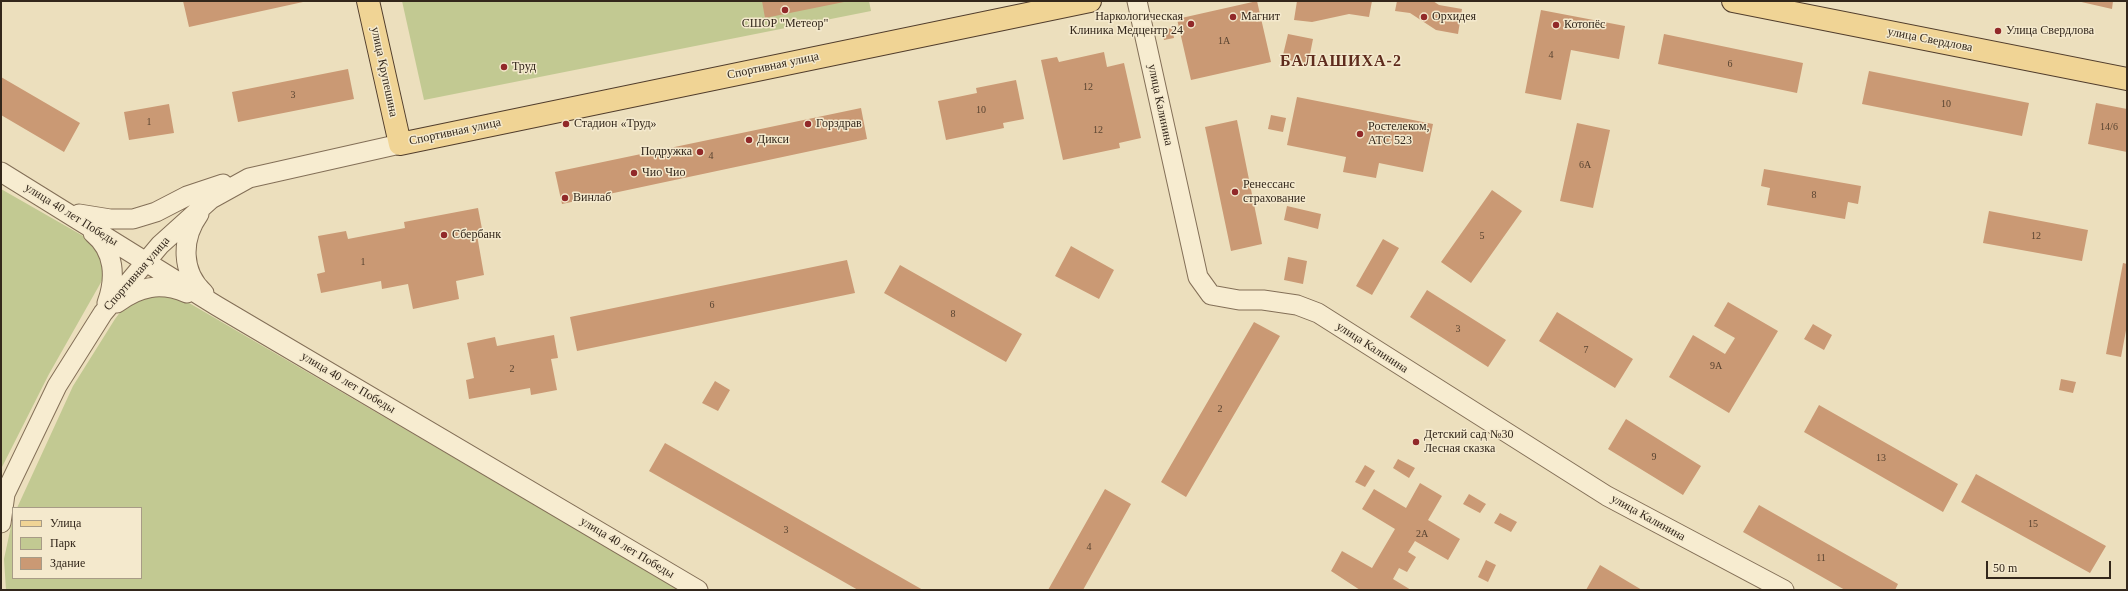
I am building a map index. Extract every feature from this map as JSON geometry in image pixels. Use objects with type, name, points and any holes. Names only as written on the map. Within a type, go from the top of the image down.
[{"type":"main road","name":"улица Крупешина","points":[[368,1],[400,144]]},
{"type":"main road","name":"Спортивная улица","points":[[400,144],[1090,1]]},
{"type":"main road","name":"улица Свердлова","points":[[1733,1],[2127,79]]},
{"type":"street","name":"улица Калинина","points":[[1137,1],[1198,277],[1211,295],[1239,300],[1263,300],[1297,305],[1318,313],[1607,496],[1784,590]]},
{"type":"street","name":"Спортивная улица","points":[[1,523],[3,495],[56,386],[103,313],[160,245],[211,199],[249,178],[400,144]]},
{"type":"street","name":"улица 40 лет Победы","points":[[1,172],[217,306],[698,590]]},
{"type":"street","points":[[60,208],[94,217],[133,219],[156,212],[206,189],[249,178]]},
{"type":"street","points":[[211,199],[197,215],[191,227],[186,248],[186,258],[193,281],[217,306]]},
{"type":"street","points":[[60,208],[99,238],[110,256],[113,280],[111,291],[103,313]]},
{"type":"street","points":[[103,313],[133,292],[157,286],[181,291],[217,306]]},
{"type":"green space","name":"Труд","points":[[402,1],[869,1],[871,11],[424,100]]},
{"type":"green space","points":[[1,189],[92,241],[99,249],[104,277],[49,374],[1,469]]},
{"type":"green space","points":[[159,294],[184,300],[680,590],[6,590],[4,559],[12,522],[12,579],[142,579],[142,507],[17,507],[73,386],[115,319],[124,307],[135,299]]},
{"type":"building","points":[[183,1],[303,1],[303,2],[189,27]]},
{"type":"building","name":"СШОР \"Метеор\"","points":[[762,1],[844,1],[844,2],[765,18]]},
{"type":"building","points":[[1257,1],[1271,62],[1191,80],[1177,19]]},
{"type":"building","points":[[1297,1],[1372,1],[1369,17],[1349,14],[1312,22],[1294,20]]},
{"type":"building","points":[[1397,1],[1433,1],[1439,5],[1462,9],[1458,34],[1436,30],[1410,13],[1395,11]]},
{"type":"building","points":[[2077,1],[2113,1],[2112,9]]},
{"type":"building","points":[[1541,10],[1625,26],[1619,59],[1571,50],[1561,100],[1525,93]]},
{"type":"building","points":[[1172,28],[1174,38],[1164,40],[1162,30]]},
{"type":"building","points":[[1288,34],[1313,39],[1308,64],[1282,59]]},
{"type":"building","points":[[1664,34],[1803,63],[1797,93],[1658,64]]},
{"type":"building","points":[[1104,52],[1107,67],[1124,63],[1141,138],[1119,143],[1120,148],[1063,160],[1041,60],[1057,57],[1059,62]]},
{"type":"building","points":[[348,69],[354,99],[238,122],[232,92]]},
{"type":"building","points":[[1869,71],[2029,103],[2022,136],[1862,104]]},
{"type":"building","points":[[1,77],[80,123],[64,152],[1,115]]},
{"type":"building","points":[[1016,80],[1024,119],[1003,123],[1004,128],[946,140],[938,101],[977,93],[976,88]]},
{"type":"building","name":"Ростелеком, АТС 523","points":[[1297,97],[1433,124],[1423,172],[1379,163],[1376,178],[1343,172],[1346,157],[1287,145]]},
{"type":"building","points":[[2096,103],[2127,109],[2127,152],[2088,144]]},
{"type":"building","points":[[169,104],[174,133],[129,140],[124,112]]},
{"type":"building","points":[[861,108],[867,139],[562,204],[555,172]]},
{"type":"building","points":[[1271,115],[1286,118],[1283,132],[1268,129]]},
{"type":"building","points":[[1237,120],[1262,244],[1231,251],[1205,127]]},
{"type":"building","points":[[1577,123],[1610,130],[1593,208],[1560,201]]},
{"type":"building","points":[[1764,169],[1861,186],[1858,204],[1848,202],[1845,219],[1767,205],[1770,188],[1761,186]]},
{"type":"building","points":[[1492,190],[1522,211],[1471,283],[1441,262]]},
{"type":"building","points":[[1287,206],[1321,214],[1318,229],[1284,220]]},
{"type":"building","points":[[478,208],[483,234],[477,235],[484,275],[456,281],[459,299],[413,309],[408,284],[382,289],[381,281],[321,293],[317,274],[325,272],[318,236],[346,231],[348,239],[405,228],[404,222]]},
{"type":"building","points":[[1989,211],[2088,230],[2082,261],[1983,243]]},
{"type":"building","points":[[1383,239],[1399,248],[1372,295],[1356,286]]},
{"type":"building","points":[[1071,246],[1114,270],[1099,299],[1055,276]]},
{"type":"building","points":[[1288,257],[1307,261],[1303,284],[1284,280]]},
{"type":"building","points":[[847,260],[855,293],[577,351],[570,317]]},
{"type":"building","points":[[2123,263],[2127,264],[2127,325],[2121,357],[2106,354]]},
{"type":"building","points":[[900,265],[1022,334],[1006,362],[884,293]]},
{"type":"building","points":[[1427,290],[1506,340],[1488,367],[1410,317]]},
{"type":"building","points":[[1728,302],[1778,331],[1729,413],[1669,377],[1693,335],[1725,354],[1735,338],[1714,326]]},
{"type":"building","points":[[1557,312],[1633,359],[1615,388],[1539,341]]},
{"type":"building","points":[[1254,322],[1280,336],[1186,497],[1161,482]]},
{"type":"building","points":[[1813,324],[1832,335],[1824,350],[1804,339]]},
{"type":"building","points":[[554,335],[558,358],[551,359],[557,390],[531,395],[530,388],[469,399],[466,380],[474,378],[467,343],[495,337],[497,346]]},
{"type":"building","points":[[2061,379],[2076,382],[2073,393],[2059,390]]},
{"type":"building","points":[[715,381],[730,390],[718,411],[702,403]]},
{"type":"building","points":[[1819,405],[1958,484],[1943,512],[1804,432]]},
{"type":"building","points":[[1626,419],[1701,466],[1683,495],[1608,449]]},
{"type":"building","points":[[665,443],[923,590],[858,590],[649,471]]},
{"type":"building","points":[[1398,459],[1415,468],[1409,478],[1393,468]]},
{"type":"building","points":[[1365,465],[1375,471],[1365,487],[1355,482]]},
{"type":"building","points":[[1976,474],[2106,546],[2090,573],[1961,502]]},
{"type":"building","points":[[1420,483],[1442,496],[1428,520],[1460,539],[1448,560],[1415,541],[1408,552],[1416,557],[1407,572],[1399,568],[1393,579],[1411,590],[1360,590],[1331,571],[1342,551],[1372,568],[1395,529],[1362,509],[1374,489],[1406,508]]},
{"type":"building","points":[[1105,489],[1131,504],[1083,590],[1048,590]]},
{"type":"building","points":[[1469,494],[1486,504],[1480,513],[1463,504]]},
{"type":"building","points":[[1759,505],[1898,584],[1895,590],[1845,590],[1743,532]]},
{"type":"building","points":[[1500,513],[1517,522],[1511,532],[1494,523]]},
{"type":"building","points":[[1486,560],[1496,565],[1488,582],[1478,577]]},
{"type":"building","points":[[1600,565],[1642,590],[1586,590]]},
{"type":"place","name":"СШОР \"Метеор\"","points":[[785,10]]},
{"type":"place","name":"Магнит","points":[[1233,17]]},
{"type":"place","name":"Орхидея","points":[[1424,17]]},
{"type":"place","name":"Наркологическая Клиника Медцентр 24","points":[[1191,24]]},
{"type":"place","name":"Котопёс","points":[[1556,25]]},
{"type":"place","name":"Улица Свердлова","points":[[1998,31]]},
{"type":"place","name":"Труд","points":[[504,67]]},
{"type":"place","name":"Стадион «Труд»","points":[[566,124]]},
{"type":"place","name":"Горздрав","points":[[808,124]]},
{"type":"place","name":"Ростелеком, АТС 523","points":[[1360,134]]},
{"type":"place","name":"Дикси","points":[[749,140]]},
{"type":"place","name":"Подружка","points":[[700,152]]},
{"type":"place","name":"Чио Чио","points":[[634,173]]},
{"type":"place","name":"Ренессанс страхование","points":[[1235,192]]},
{"type":"place","name":"Винлаб","points":[[565,198]]},
{"type":"place","name":"Сбербанк","points":[[444,235]]},
{"type":"place","name":"Детский сад №30 Лесная сказка","points":[[1416,442]]},
{"type":"district","name":"БАЛАШИХА-2","points":[[1341,62]]}]
